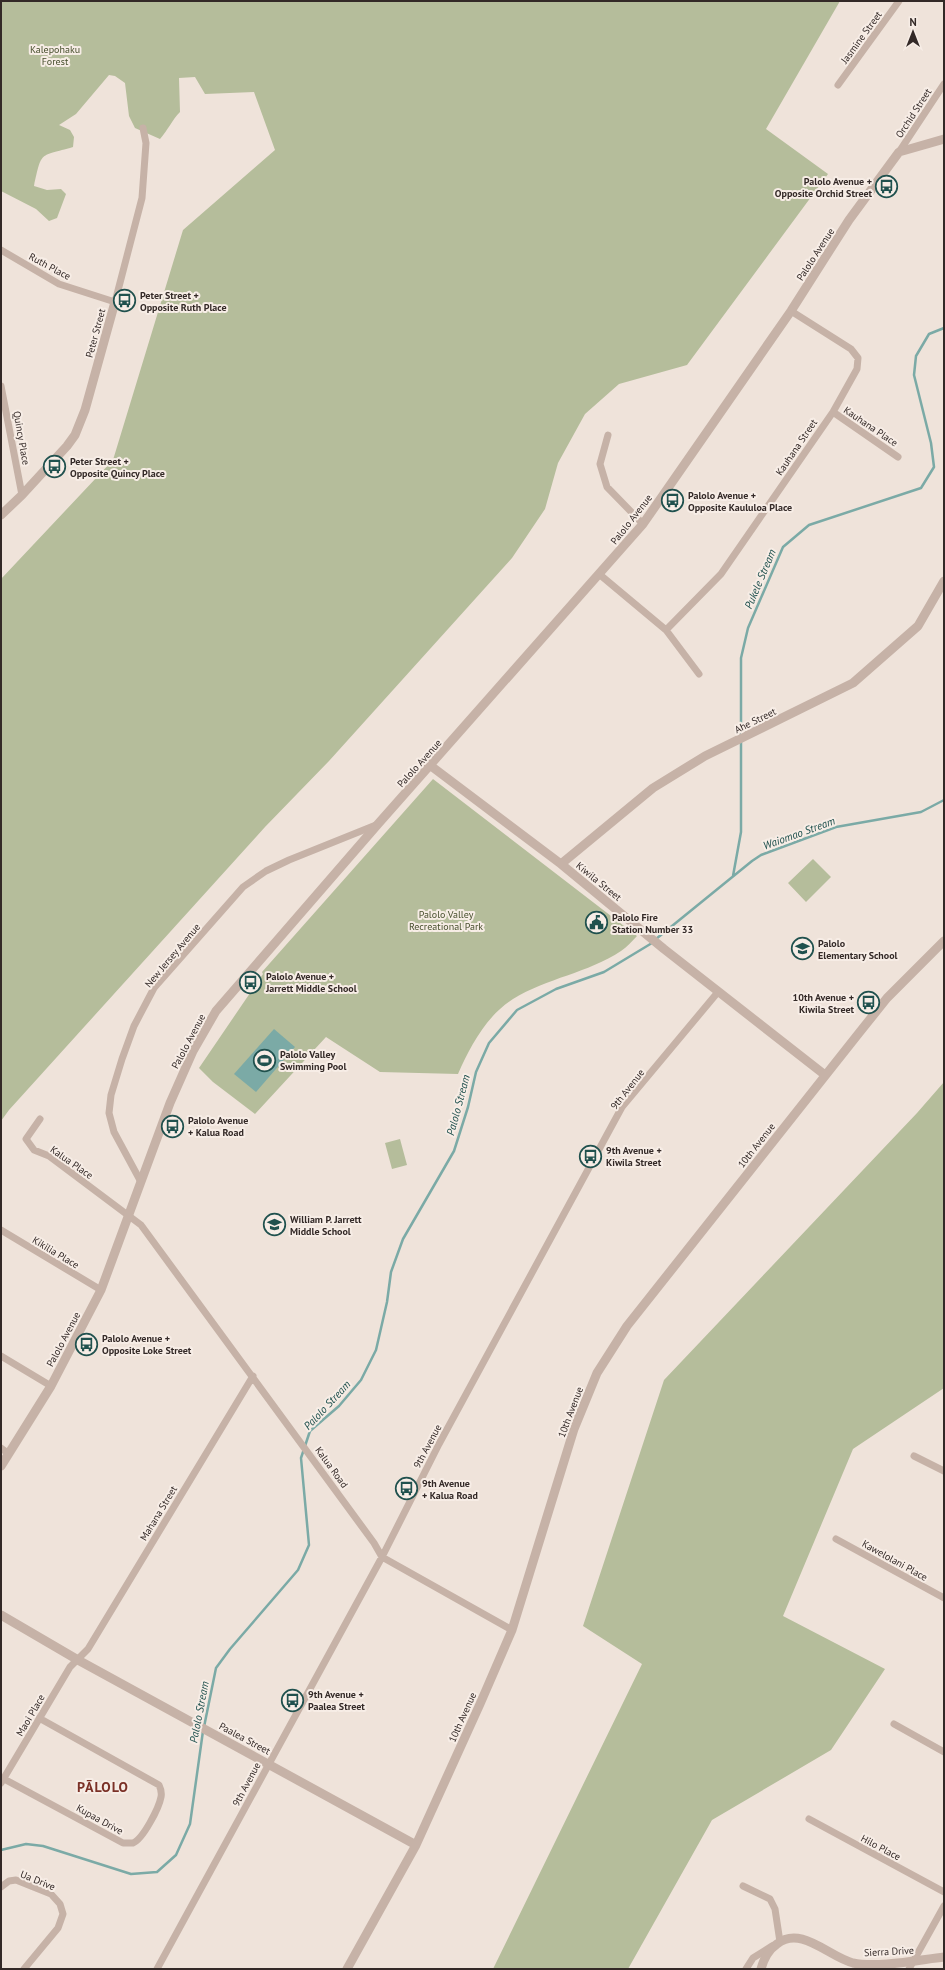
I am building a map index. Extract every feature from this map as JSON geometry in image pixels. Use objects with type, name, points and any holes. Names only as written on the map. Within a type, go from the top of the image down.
[{"type":"street","name":"Jasmine Street","points":[[838,85],[899,1]]},
{"type":"street","name":"Orchid Street","points":[[899,152],[944,84]]},
{"type":"street","name":"Peter Street","points":[[1,515],[67,446],[81,423],[142,198],[146,143],[143,128]]},
{"type":"street","points":[[899,152],[944,139]]},
{"type":"street","name":"Palolo Avenue","points":[[1,1466],[50,1386],[101,1290],[187,1064],[202,1033],[216,1011],[378,824],[431,766],[643,524],[791,310],[849,220],[899,152]]},
{"type":"street","name":"Ruth Place","points":[[1,250],[59,284],[115,302]]},
{"type":"street","name":"Kauhana Street","points":[[666,630],[721,574],[833,412],[857,370],[858,358],[851,349],[791,310]]},
{"type":"street","name":"Quincy Place","points":[[1,386],[22,494]]},
{"type":"street","name":"Kauhana Place","points":[[833,412],[898,457]]},
{"type":"street","points":[[608,435],[600,464],[607,487],[643,524]]},
{"type":"street","points":[[599,574],[666,630],[698,674]]},
{"type":"street","name":"Ahe Street","points":[[561,864],[653,788],[706,756],[854,683],[918,626],[944,581]]},
{"type":"street","name":"Kiwila Street","points":[[431,766],[561,864],[664,949],[825,1075]]},
{"type":"street","name":"New Jersey Avenue","points":[[141,1182],[114,1132],[109,1113],[111,1095],[122,1059],[134,1026],[154,988],[243,887],[266,871],[289,860],[378,824]]},
{"type":"street","name":"10th Avenue","points":[[348,1969],[416,1845],[512,1630],[574,1429],[597,1373],[627,1326],[825,1075],[887,998],[944,941]]},
{"type":"street","name":"9th Avenue","points":[[157,1969],[268,1763],[382,1557],[439,1444],[622,1107],[718,992]]},
{"type":"street","name":"Kalua Place","points":[[40,1119],[26,1139],[34,1150],[49,1156],[129,1215]]},
{"type":"street","name":"Kalua Road","points":[[129,1215],[141,1225],[296,1434],[374,1543],[382,1557],[512,1630]]},
{"type":"street","name":"Kikilia Place","points":[[1,1230],[101,1290]]},
{"type":"street","points":[[1,1356],[50,1386]]},
{"type":"street","name":"Mahana Street","points":[[78,1660],[88,1649],[252,1376]]},
{"type":"street","points":[[1,1448],[9,1454]]},
{"type":"street","points":[[914,1456],[944,1471]]},
{"type":"street","name":"Kawelolani Place","points":[[836,1539],[944,1598]]},
{"type":"street","name":"Paalea Street","points":[[1,1615],[78,1660],[416,1845]]},
{"type":"street","name":"Maoi Place","points":[[3,1781],[70,1667],[78,1660]]},
{"type":"street","name":"Kupaa Drive","points":[[3,1781],[122,1843],[133,1844],[142,1837],[161,1800],[161,1790],[158,1785],[39,1718]]},
{"type":"street","points":[[894,1724],[944,1752]]},
{"type":"street","name":"Hilo Place","points":[[809,1820],[944,1892]]},
{"type":"street","name":"Ua Drive","points":[[1,1887],[9,1881],[16,1880],[50,1894],[60,1904],[63,1914],[58,1928],[24,1969]]},
{"type":"street","points":[[743,1886],[770,1899],[775,1909],[778,1943]]},
{"type":"street","points":[[909,1969],[944,1906]]},
{"type":"street","name":"Sierra Drive","points":[[778,1943],[792,1938],[805,1940],[834,1956],[853,1963],[871,1964],[944,1957]]},
{"type":"street","points":[[746,1969],[753,1958],[778,1943]]},
{"type":"street","points":[[762,1969],[767,1954],[778,1943]]},
{"type":"green space","name":"Kalepohaku Forest","points":[[1,1],[840,1],[766,129],[828,174],[687,365],[619,384],[585,414],[558,463],[545,509],[512,558],[329,761],[265,827],[9,1110],[1,1121],[1,579],[113,460],[183,230],[275,150],[254,92],[205,94],[195,77],[179,78],[180,112],[160,139],[135,128],[129,116],[125,83],[115,76],[109,75],[76,114],[59,125],[70,130],[74,137],[73,147],[48,154],[41,160],[34,186],[47,190],[61,189],[66,194],[57,218],[49,221],[36,209],[1,191]]},
{"type":"green space","name":"Palolo Valley Recreational Park","points":[[433,779],[637,936],[627,946],[608,959],[526,992],[503,1006],[480,1033],[458,1074],[380,1072],[326,1037],[255,1114],[213,1082],[199,1068],[263,974],[262,972]]},
{"type":"green space","points":[[813,859],[831,877],[806,902],[788,883]]},
{"type":"green space","points":[[944,1082],[944,1388],[853,1449],[783,1616],[885,1669],[831,1750],[712,1820],[628,1969],[493,1969],[642,1664],[583,1626],[664,1380],[917,1113]]},
{"type":"green space","points":[[400,1139],[407,1165],[392,1169],[385,1143]]},
{"type":"water","name":"Palolo Valley Swimming Pool","points":[[274,1029],[295,1047],[256,1092],[234,1074]]},
{"type":"waterway","name":"Pukele Stream","points":[[741,736],[741,658],[748,628],[783,547],[809,525],[921,488],[934,467],[931,443],[914,375],[916,356],[929,334],[944,328]]},
{"type":"waterway","name":"Pukele Stream","points":[[733,876],[741,832],[741,741]]},
{"type":"waterway","name":"Waiomao Stream","points":[[656,939],[761,855],[836,827],[921,812],[944,800]]},
{"type":"waterway","name":"Palolo Stream","points":[[204,1727],[216,1668],[230,1649],[298,1570],[309,1545],[301,1458],[310,1431],[339,1406],[361,1380],[376,1350],[387,1302],[391,1272],[403,1239],[454,1151],[468,1107],[476,1072],[489,1043],[517,1010],[556,989],[604,972],[652,943]]},
{"type":"waterway","name":"Palolo Stream","points":[[1,1850],[26,1844],[43,1846],[131,1874],[157,1872],[176,1855],[190,1824],[203,1731]]},
{"type":"place","name":"Palolo Avenue + Opposite Orchid Street","points":[[887,187]]},
{"type":"place","name":"Peter Street + Opposite Ruth Place","points":[[125,301]]},
{"type":"place","name":"Peter Street + Opposite Quincy Place","points":[[54,467]]},
{"type":"place","name":"Palolo Avenue + Opposite Kaululoa Place","points":[[672,501]]},
{"type":"place","name":"Palolo Fire Station Number 33","points":[[597,923]]},
{"type":"place","name":"Palolo Elementary School","points":[[803,949]]},
{"type":"place","name":"Palolo Avenue + Jarrett Middle School","points":[[251,982]]},
{"type":"place","name":"10th Avenue + Kiwila Street","points":[[869,1003]]},
{"type":"place","name":"Palolo Valley Swimming Pool","points":[[265,1060]]},
{"type":"place","name":"Palolo Avenue + Kalua Road","points":[[173,1126]]},
{"type":"place","name":"9th Avenue + Kiwila Street","points":[[590,1156]]},
{"type":"place","name":"William P. Jarrett Middle School","points":[[274,1225]]},
{"type":"place","name":"Palolo Avenue + Opposite Loke Street","points":[[86,1344]]},
{"type":"place","name":"9th Avenue + Kalua Road","points":[[407,1489]]},
{"type":"place","name":"9th Avenue + Paalea Street","points":[[292,1700]]},
{"type":"district","name":"PĀLOLO","points":[[103,1787]]}]
